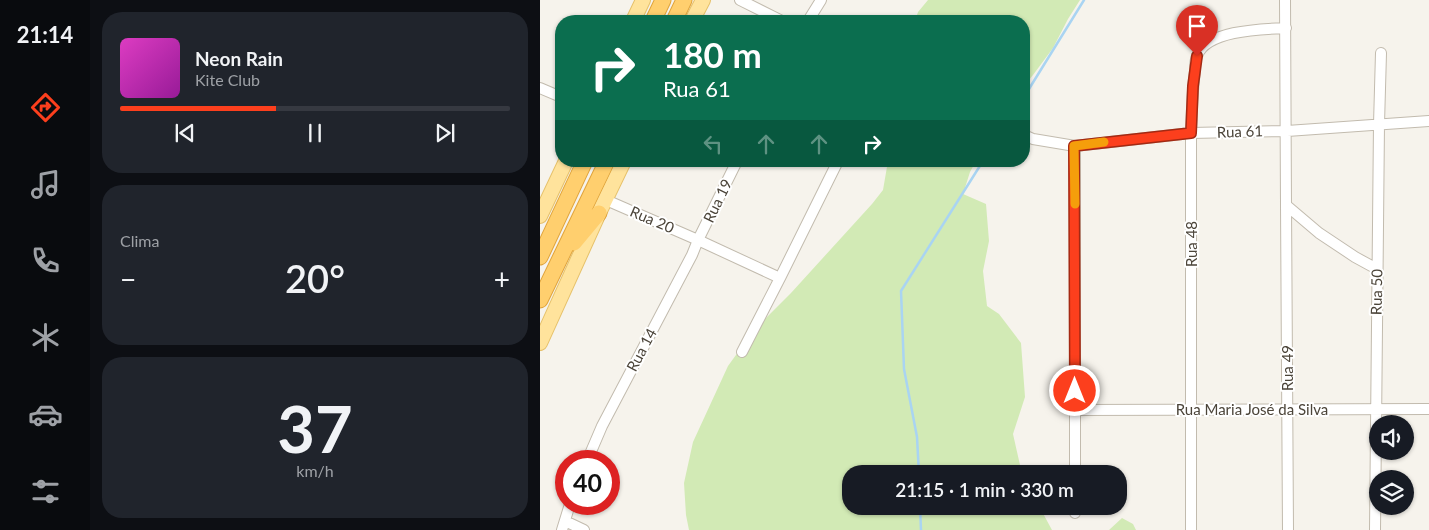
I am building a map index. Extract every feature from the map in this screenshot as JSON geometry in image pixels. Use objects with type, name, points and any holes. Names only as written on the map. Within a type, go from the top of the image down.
[{"type":"highway","points":[[656,15],[663,0]]},
{"type":"highway","points":[[677,15],[684,0]]},
{"type":"highway","points":[[540,257],[582,167]]},
{"type":"highway","points":[[540,300],[604,167]]},
{"type":"highway","points":[[557,266],[602,206]]},
{"type":"main road","points":[[636,15],[643,0]]},
{"type":"main road","points":[[695,15],[703,0]]},
{"type":"main road","points":[[540,216],[563,167]]},
{"type":"main road","points":[[540,343],[621,167]]},
{"type":"street","points":[[740,0],[770,15]]},
{"type":"street","points":[[812,15],[821,0]]},
{"type":"street","points":[[1286,0],[1286,206],[1331,241],[1377,269]]},
{"type":"street","name":"Rua 48","points":[[1191,530],[1191,133],[1193,86],[1197,56],[1203,47],[1218,37],[1247,30],[1286,28]]},
{"type":"street","name":"Rua 50","points":[[1374,530],[1381,53]]},
{"type":"street","points":[[540,88],[555,94]]},
{"type":"street","name":"Rua 61","points":[[1074,146],[1191,133],[1287,131],[1429,121]]},
{"type":"street","points":[[1030,138],[1074,146],[1075,465]]},
{"type":"street","name":"Rua 19","points":[[698,240],[734,167]]},
{"type":"street","points":[[742,352],[835,167]]},
{"type":"street","name":"Rua 20","points":[[602,206],[698,240],[780,278]]},
{"type":"street","name":"Rua 49","points":[[1286,206],[1288,530]]},
{"type":"street","name":"Rua 14","points":[[591,450],[698,240]]},
{"type":"street","name":"Rua Maria José da Silva","points":[[1075,410],[1429,409]]},
{"type":"street","points":[[563,526],[584,530]]},
{"type":"green space","points":[[928,0],[1080,0],[1053,48],[1030,79],[1030,15],[917,15]]},
{"type":"green space","points":[[887,167],[973,167],[963,194],[986,204],[989,241],[983,271],[987,306],[999,314],[1021,343],[1025,397],[1013,434],[1020,465],[842,465],[842,515],[1044,515],[1052,530],[689,530],[684,483],[693,442],[728,366],[754,330],[791,293],[883,190]]},
{"type":"green space","points":[[1122,518],[1133,524],[1136,530],[1109,530]]},
{"type":"waterway","points":[[1030,87],[1084,0]]},
{"type":"waterway","points":[[919,465],[917,437],[904,369],[901,291],[979,167]]},
{"type":"waterway","points":[[920,515],[921,530]]},
{"type":"slow traffic","points":[[1075,204],[1074,146],[1104,142]]},
{"type":"route","points":[[1075,391],[1074,146],[1191,133],[1193,86],[1197,56]]}]
